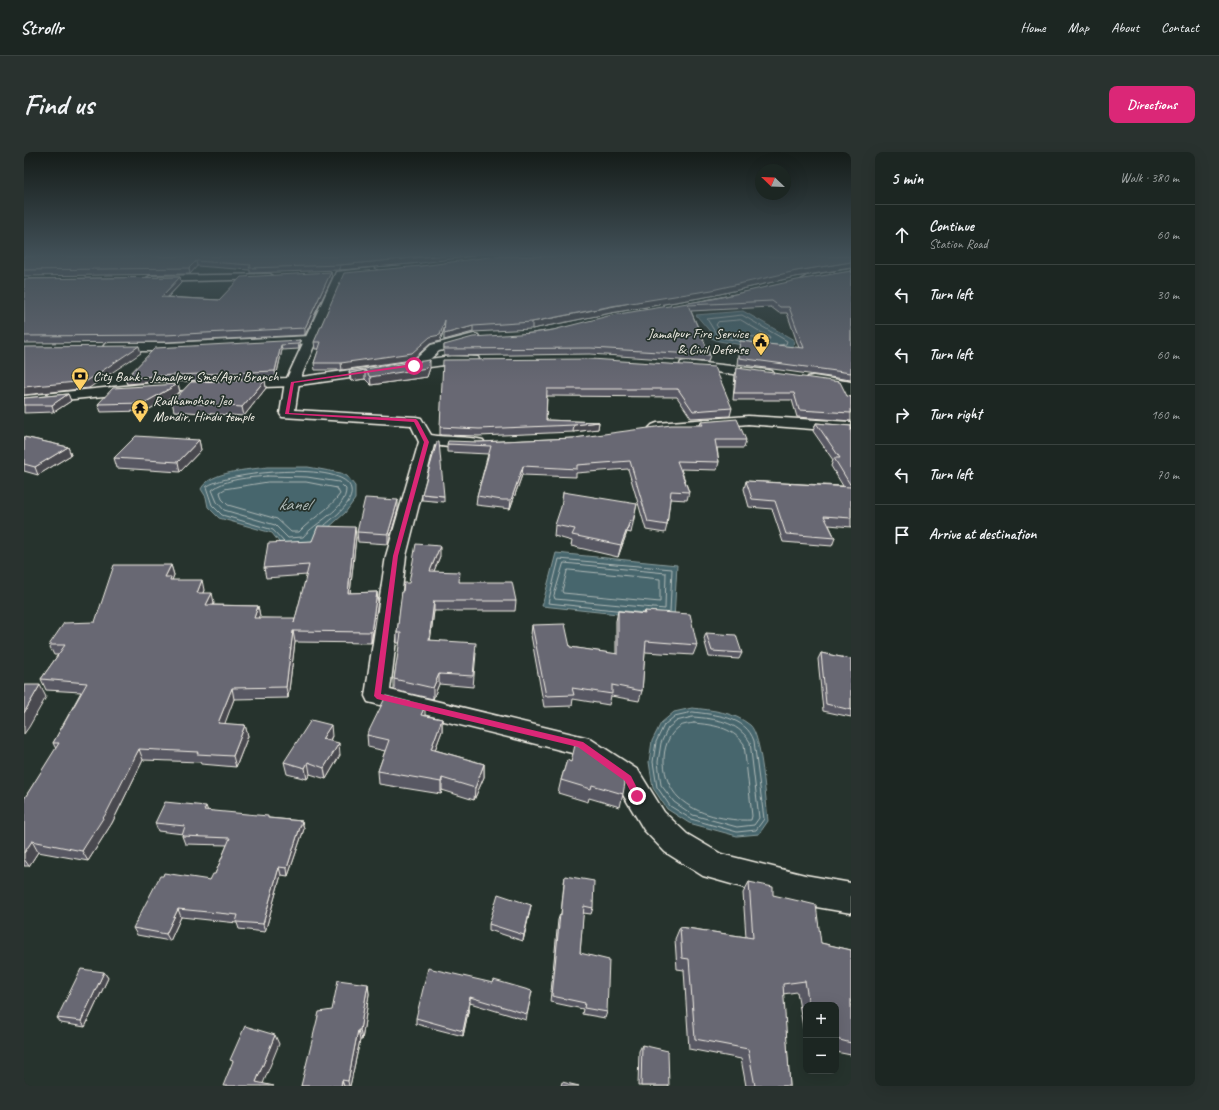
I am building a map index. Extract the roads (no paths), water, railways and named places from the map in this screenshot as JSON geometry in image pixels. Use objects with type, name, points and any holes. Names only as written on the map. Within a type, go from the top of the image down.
[{"type":"street","points":[[326,300],[311,340],[292,382],[287,414],[416,421],[427,442],[396,556],[377,696],[580,744],[628,778],[654,821],[676,843],[714,866],[805,890],[851,898]]},
{"type":"street","points":[[414,366],[436,348],[443,345],[486,337]]},
{"type":"street","points":[[95,347],[166,347],[311,340]]},
{"type":"street","points":[[24,400],[154,387],[292,382],[451,360],[482,360]]},
{"type":"street","points":[[674,364],[778,375]]},
{"type":"street","points":[[800,379],[847,386],[851,400]]},
{"type":"street","points":[[639,430],[669,426],[748,420],[851,427]]},
{"type":"street","points":[[424,438],[446,442],[495,442]]},
{"type":"water","points":[[743,311],[794,340],[793,347],[771,350],[719,341],[711,338],[713,335],[696,315]]},
{"type":"water","name":"kanel","points":[[267,467],[308,467],[341,473],[347,476],[355,486],[355,499],[345,513],[327,529],[316,535],[310,543],[282,546],[272,533],[219,518],[208,507],[206,497],[201,489],[213,478],[231,472]]},
{"type":"water","points":[[556,553],[677,565],[674,620],[542,606]]},
{"type":"water","points":[[692,708],[730,714],[750,725],[754,731],[758,742],[763,770],[768,821],[759,834],[737,836],[689,823],[667,809],[653,788],[649,762],[652,741],[661,723],[674,712]]},
{"type":"place","name":"Jamalpur Fire Service & Civil Defense","points":[[761,356]]},
{"type":"place","name":"City Bank - Jamalpur Sme/Agri Branch","points":[[80,391]]},
{"type":"place","name":"Radhamohon Jeo Mondir, Hindu temple","points":[[140,423]]}]
